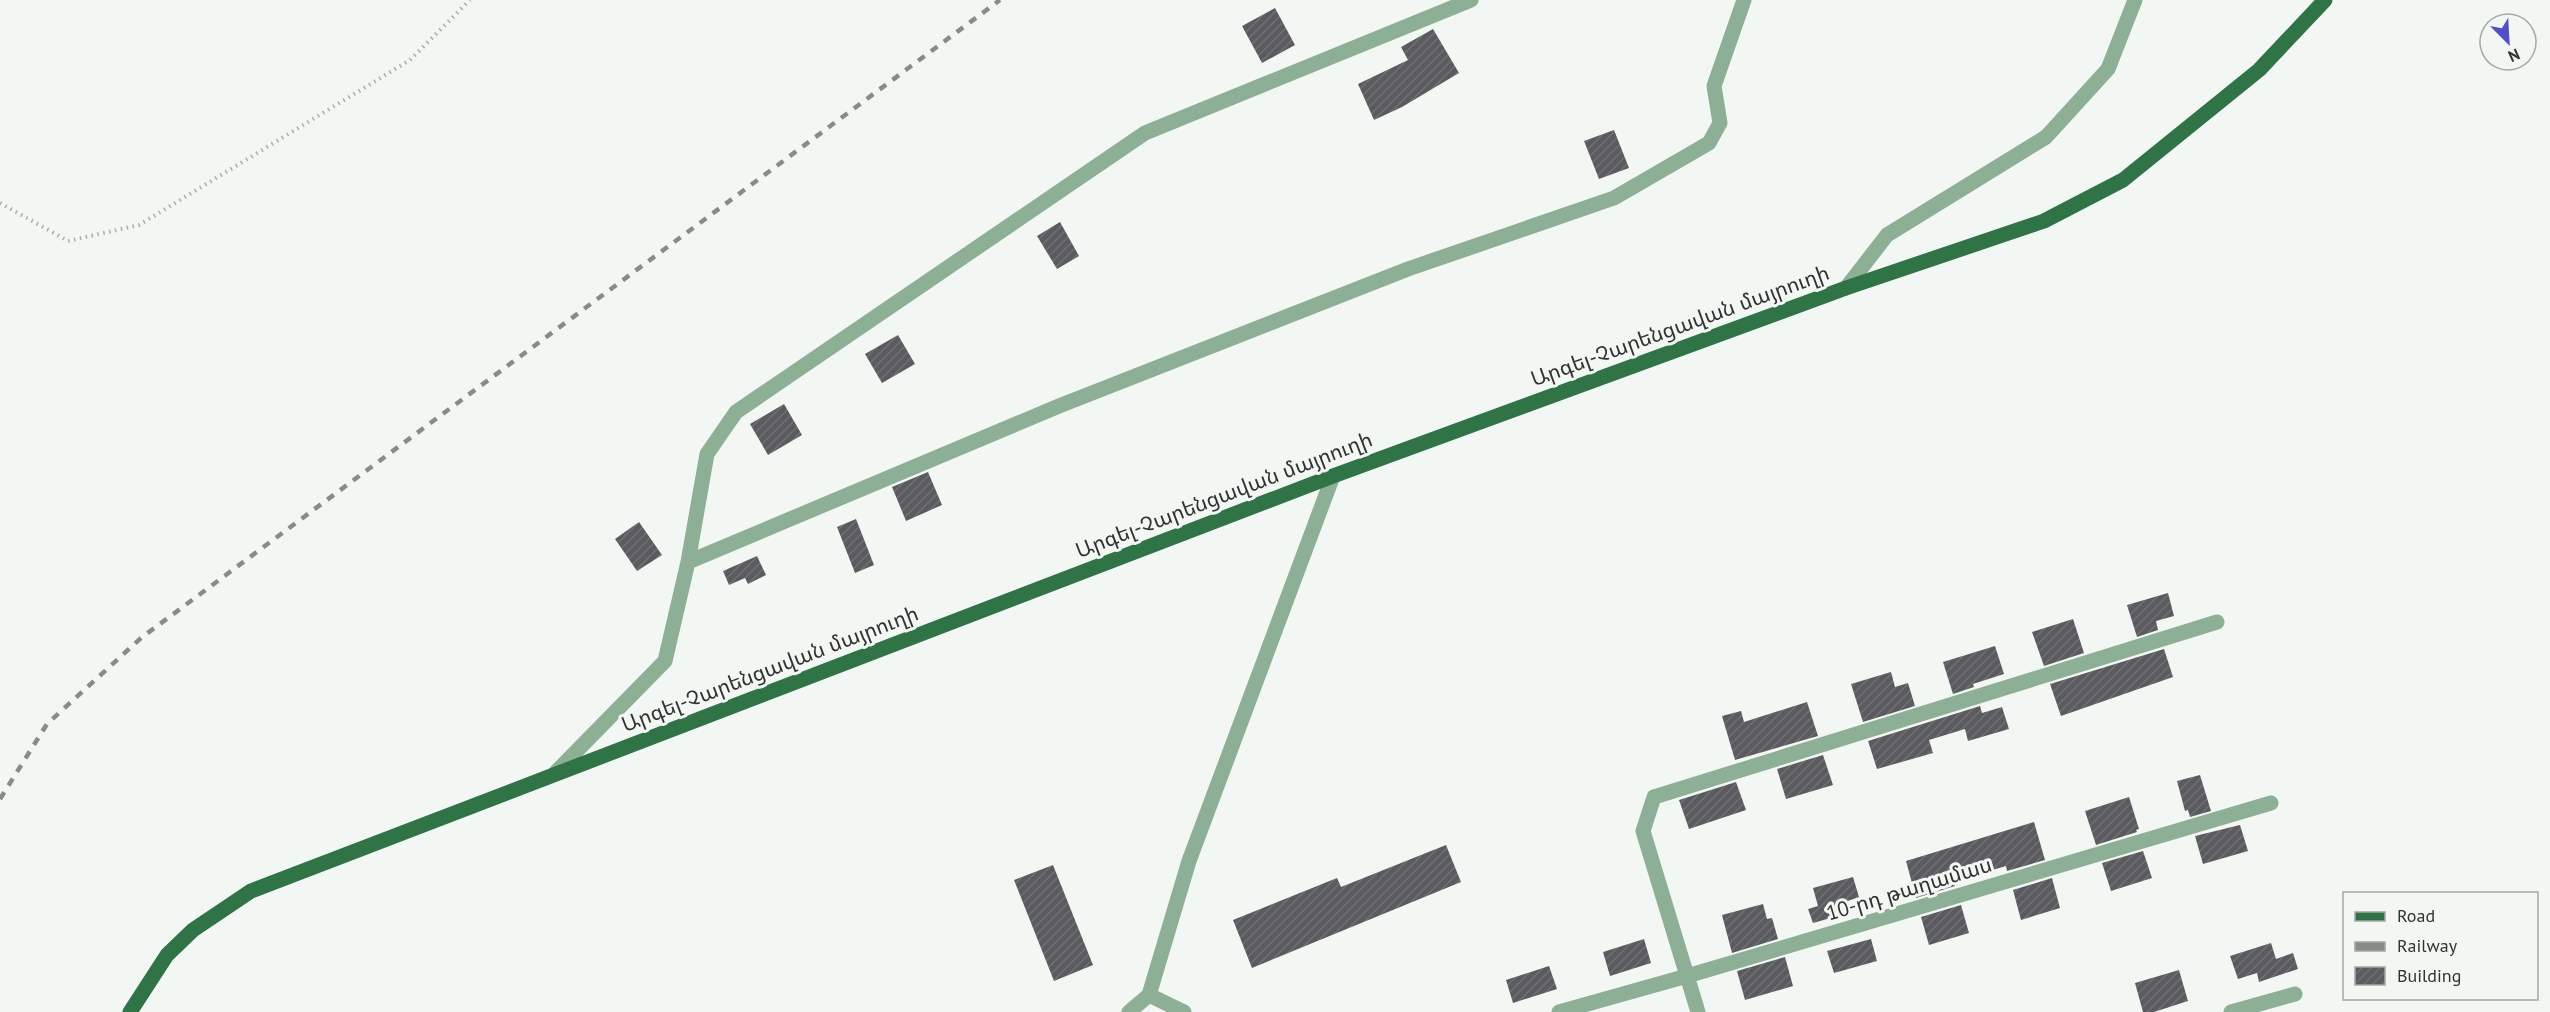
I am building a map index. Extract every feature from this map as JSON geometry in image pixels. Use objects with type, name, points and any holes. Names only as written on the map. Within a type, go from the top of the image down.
[{"type":"main road","name":"Արգել-Չարենցավան մայրուղի","points":[[130,1012],[167,955],[194,930],[251,891],[1333,476],[1846,288],[2044,222],[2123,180],[2259,70],[2325,0]]},
{"type":"street","points":[[555,773],[665,661],[688,562],[707,454],[736,412],[1145,133],[1471,0]]},
{"type":"street","points":[[688,562],[1059,406],[1408,268],[1614,198],[1709,143],[1720,123],[1714,86],[1744,0]]},
{"type":"street","points":[[1846,288],[1887,235],[2046,137],[2108,69],[2135,0]]},
{"type":"street","points":[[1129,1012],[1149,995],[1189,861],[1333,476]]},
{"type":"street","points":[[1698,1012],[1643,831],[1654,798],[2217,622]]},
{"type":"street","name":"10-րդ թաղամաս","points":[[1559,1012],[2271,804]]},
{"type":"street","points":[[2231,1012],[2295,994]]},
{"type":"street","points":[[1149,995],[1184,1012]]},
{"type":"path","points":[[0,203],[68,241],[139,225],[411,60],[470,0]]},
{"type":"building","points":[[1275,8],[1295,45],[1262,63],[1242,26]]},
{"type":"building","points":[[1433,29],[1459,73],[1402,107],[1374,120],[1358,84],[1408,60],[1401,47]]},
{"type":"building","points":[[1614,130],[1629,168],[1599,179],[1584,141]]},
{"type":"building","points":[[1060,222],[1079,256],[1057,269],[1037,236]]},
{"type":"building","points":[[898,335],[915,364],[882,383],[865,354]]},
{"type":"building","points":[[784,404],[802,435],[768,455],[750,424]]},
{"type":"building","points":[[928,472],[942,505],[906,521],[892,487]]},
{"type":"building","points":[[856,519],[874,565],[855,573],[837,527]]},
{"type":"building","points":[[639,522],[662,555],[637,571],[615,539]]},
{"type":"building","points":[[757,556],[766,575],[748,584],[745,578],[729,585],[723,571]]},
{"type":"building","points":[[2168,593],[2174,616],[2156,621],[2158,630],[2137,637],[2127,605]]},
{"type":"building","points":[[2073,619],[2084,653],[2044,666],[2032,632]]},
{"type":"building","points":[[1995,646],[2004,674],[1973,684],[1974,687],[1953,694],[1943,662]]},
{"type":"building","points":[[2164,649],[2173,677],[2061,716],[2050,684]]},
{"type":"building","points":[[1891,672],[1895,687],[1908,683],[1915,706],[1863,722],[1851,684]]},
{"type":"building","points":[[1807,702],[1818,736],[1735,760],[1722,716],[1741,711],[1744,722]]},
{"type":"building","points":[[1980,706],[1982,713],[2002,707],[2009,729],[1968,741],[1965,729],[1929,740],[1933,753],[1877,769],[1868,741]]},
{"type":"building","points":[[1823,755],[1833,785],[1786,799],[1777,769]]},
{"type":"building","points":[[2200,775],[2211,811],[2190,817],[2188,810],[2185,811],[2177,781]]},
{"type":"building","points":[[1736,782],[1746,810],[1689,829],[1679,800]]},
{"type":"building","points":[[2129,797],[2139,829],[2136,830],[2137,832],[2096,845],[2085,811]]},
{"type":"building","points":[[2034,822],[2045,860],[2007,871],[2006,866],[1955,881],[1955,886],[1916,898],[1906,861]]},
{"type":"building","points":[[2240,825],[2248,851],[2203,864],[2195,836]]},
{"type":"building","points":[[1446,845],[1461,882],[1252,968],[1233,920],[1337,878],[1341,887]]},
{"type":"building","points":[[2143,851],[2152,878],[2111,891],[2102,863]]},
{"type":"building","points":[[1053,865],[1093,965],[1054,981],[1014,880]]},
{"type":"building","points":[[1853,877],[1859,897],[1842,903],[1845,914],[1813,923],[1808,909],[1818,906],[1813,888]]},
{"type":"building","points":[[2052,878],[2060,908],[2021,920],[2013,890]]},
{"type":"building","points":[[1763,904],[1767,919],[1772,918],[1778,939],[1732,953],[1722,915]]},
{"type":"building","points":[[1961,905],[1969,933],[1929,945],[1921,917]]},
{"type":"building","points":[[1644,939],[1651,963],[1610,976],[1603,952]]},
{"type":"building","points":[[1871,939],[1877,961],[1834,973],[1827,951]]},
{"type":"building","points":[[2271,943],[2276,959],[2293,953],[2298,969],[2259,982],[2257,973],[2238,979],[2230,956]]},
{"type":"building","points":[[1785,957],[1793,986],[1745,1000],[1737,971]]},
{"type":"building","points":[[1549,966],[1557,989],[1513,1003],[1506,980]]},
{"type":"building","points":[[2179,970],[2188,1001],[2154,1012],[2143,1012],[2135,983]]},
{"type":"railway","points":[[0,799],[47,724],[141,638],[1000,0]]}]
